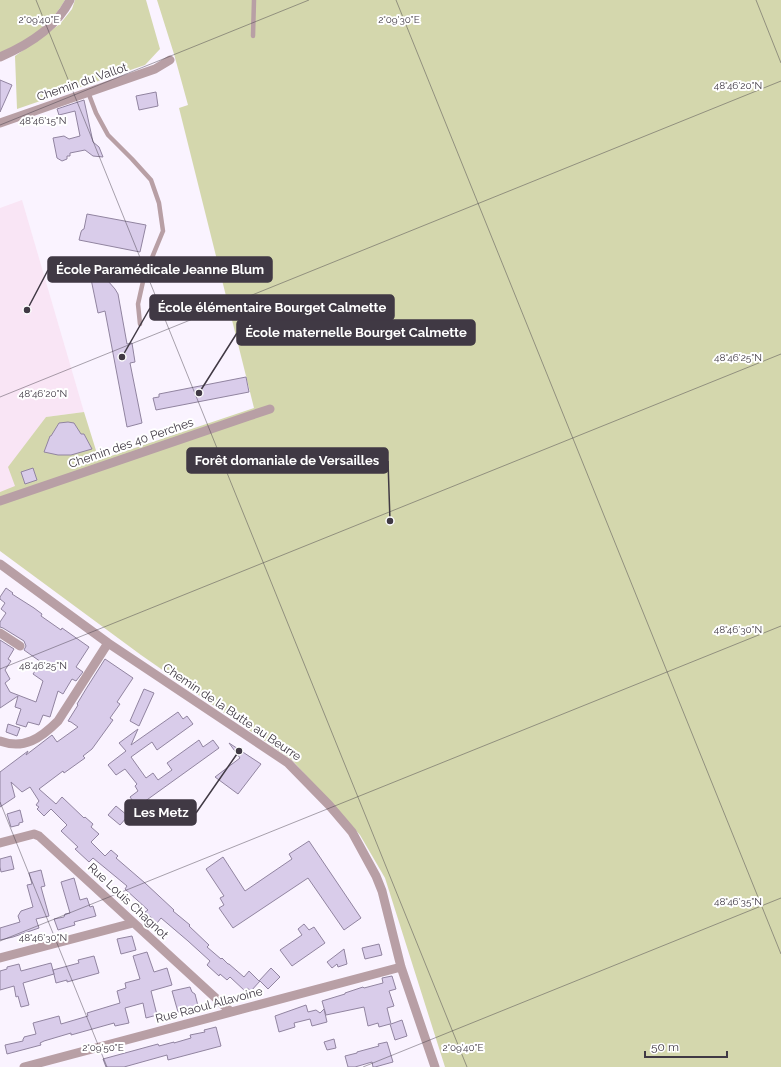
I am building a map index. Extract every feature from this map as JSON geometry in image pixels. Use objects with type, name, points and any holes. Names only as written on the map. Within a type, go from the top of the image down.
[{"type":"street","points":[[0,57],[21,47],[43,32],[65,11],[70,0]]},
{"type":"street","name":"Chemin du Vallot","points":[[0,124],[155,69],[170,60]]},
{"type":"street","name":"Chemin des 40 Perches","points":[[0,501],[270,409]]},
{"type":"street","name":"Chemin de la Butte au Beurre","points":[[0,564],[108,643],[288,763],[329,805],[352,832],[376,876],[382,891],[401,967],[435,1067]]},
{"type":"street","points":[[0,632],[20,646]]},
{"type":"street","points":[[0,741],[8,744],[20,745],[34,740],[58,722],[108,643]]},
{"type":"street","name":"Rue Louis Chagnot","points":[[0,843],[34,834],[39,836],[231,1012]]},
{"type":"street","points":[[0,958],[133,923]]},
{"type":"street","name":"Rue Raoul Allavoine","points":[[24,1067],[401,967]]},
{"type":"lane","points":[[253,36],[254,0]]},
{"type":"lane","points":[[88,92],[96,113],[108,135],[151,180],[159,203],[162,232],[144,277],[138,304],[140,324]]},
{"type":"shaded area","points":[[22,200],[84,412],[46,417],[15,487],[0,492],[0,208]]},
{"type":"green space","points":[[0,0],[65,0],[53,17],[38,32],[23,42],[0,53]]},
{"type":"green space","points":[[75,0],[146,0],[160,49],[145,65],[17,109],[15,56],[60,24],[72,9]]},
{"type":"green space","points":[[157,0],[781,0],[781,1067],[445,1067],[385,878],[360,835],[292,760],[141,655],[0,551],[0,492],[15,486],[8,467],[46,417],[84,412],[99,460],[254,408],[179,108],[188,105]]},
{"type":"building","points":[[0,80],[12,85],[0,112]]},
{"type":"building","points":[[156,92],[158,106],[139,110],[136,96]]},
{"type":"building","points":[[84,100],[93,142],[99,147],[103,157],[93,156],[85,150],[70,153],[70,156],[67,156],[67,159],[62,161],[57,158],[53,138],[64,136],[69,139],[80,136],[75,111],[59,115],[57,109]]},
{"type":"building","points":[[87,214],[146,225],[140,252],[79,240],[81,232],[84,229]]},
{"type":"building","points":[[91,279],[108,281],[118,294],[127,344],[132,343],[135,362],[130,363],[142,423],[127,427],[105,311],[98,313]]},
{"type":"building","points":[[246,377],[249,392],[156,410],[153,398],[159,397],[159,394]]},
{"type":"building","points":[[59,423],[74,423],[81,434],[84,434],[92,449],[71,455],[58,455],[44,452],[50,436]]},
{"type":"building","points":[[33,468],[37,480],[25,484],[21,472]]},
{"type":"building","points":[[6,588],[13,593],[12,594],[42,614],[41,616],[61,630],[62,628],[89,647],[76,667],[83,672],[76,681],[72,679],[63,694],[58,691],[50,717],[43,715],[39,725],[28,722],[26,727],[16,724],[21,709],[15,707],[18,696],[0,708],[0,640],[14,649],[8,659],[11,661],[5,670],[10,679],[5,683],[10,692],[36,702],[43,681],[33,674],[41,662],[24,650],[26,646],[24,641],[0,627],[0,622],[6,613],[1,609],[5,603],[0,599],[0,597]]},
{"type":"building","points":[[105,659],[133,678],[117,702],[120,704],[110,718],[113,720],[92,749],[83,756],[85,758],[64,773],[63,771],[39,789],[56,804],[62,797],[84,818],[85,817],[93,824],[91,827],[99,834],[91,842],[105,856],[111,850],[118,856],[116,858],[190,925],[189,926],[209,945],[207,947],[244,977],[249,971],[259,981],[271,968],[280,977],[268,989],[260,981],[251,991],[247,988],[245,991],[230,977],[227,980],[220,974],[219,976],[207,965],[210,961],[188,941],[161,918],[157,923],[145,912],[148,910],[125,889],[127,886],[93,858],[89,862],[75,849],[78,847],[61,831],[67,825],[51,809],[44,816],[37,809],[39,807],[36,805],[39,801],[30,787],[22,792],[11,782],[15,797],[0,807],[0,772],[28,751],[26,755],[52,735],[57,742],[78,727],[68,721]]},
{"type":"building","points":[[144,689],[154,693],[139,726],[130,721]]},
{"type":"building","points":[[178,712],[183,719],[187,716],[193,724],[157,750],[152,742],[131,757],[146,778],[153,773],[158,780],[172,770],[167,763],[199,740],[203,747],[213,740],[219,748],[137,807],[130,797],[138,791],[135,786],[137,784],[125,769],[116,775],[108,765],[126,751],[119,743],[138,729],[131,745]]},
{"type":"building","points":[[8,724],[20,728],[17,736],[6,732]]},
{"type":"building","points":[[229,743],[261,764],[238,794],[215,777],[240,758]]},
{"type":"building","points":[[116,806],[128,816],[120,825],[108,815]]},
{"type":"building","points":[[20,810],[23,822],[19,823],[19,825],[11,827],[7,814]]},
{"type":"building","points":[[309,841],[361,918],[344,930],[308,878],[233,928],[219,908],[224,905],[220,898],[224,896],[206,869],[223,857],[245,891],[292,859],[289,854]]},
{"type":"building","points":[[11,856],[14,869],[1,872],[0,859]]},
{"type":"building","points":[[41,870],[45,886],[41,887],[49,916],[36,919],[39,928],[0,940],[0,928],[20,922],[18,916],[21,911],[33,907],[27,885],[32,884],[29,873]]},
{"type":"building","points":[[74,878],[80,900],[87,898],[90,907],[93,906],[96,916],[74,922],[75,925],[58,930],[54,919],[64,917],[65,914],[70,913],[61,882]]},
{"type":"building","points":[[304,924],[309,930],[314,927],[325,943],[292,966],[280,950],[302,935],[298,929]]},
{"type":"building","points":[[132,936],[136,950],[121,954],[117,939]]},
{"type":"building","points":[[379,944],[382,955],[365,959],[362,948]]},
{"type":"building","points":[[344,949],[347,964],[338,967],[337,964],[332,968],[327,962]]},
{"type":"building","points":[[147,952],[154,972],[167,968],[172,985],[151,991],[157,1015],[146,1018],[143,1003],[125,1008],[129,1023],[115,1026],[114,1023],[71,1035],[71,1033],[44,1041],[40,1043],[41,1045],[7,1054],[5,1045],[23,1041],[24,1037],[36,1034],[33,1023],[59,1016],[61,1024],[88,1016],[87,1013],[120,1003],[117,991],[126,988],[125,983],[140,979],[133,956]]},
{"type":"building","points":[[94,956],[99,973],[67,982],[67,980],[56,983],[53,970],[79,963],[78,960]]},
{"type":"building","points":[[51,963],[54,974],[23,983],[29,1005],[21,1007],[18,996],[16,997],[14,986],[0,990],[0,971],[7,969],[7,967],[19,964],[21,971]]},
{"type":"building","points":[[392,976],[396,989],[389,991],[394,1006],[387,1008],[391,1024],[402,1020],[407,1036],[395,1040],[390,1024],[379,1027],[378,1023],[368,1026],[364,1007],[326,1015],[322,1001],[363,987],[383,983],[382,978]]},
{"type":"building","points":[[190,987],[192,992],[195,994],[198,1006],[178,1012],[172,991]]},
{"type":"building","points":[[306,1005],[308,1012],[316,1010],[320,1013],[324,1009],[327,1022],[312,1026],[310,1019],[294,1023],[295,1027],[279,1032],[275,1016]]},
{"type":"building","points":[[216,1027],[221,1046],[168,1060],[167,1055],[124,1067],[106,1067],[103,1059],[158,1044],[159,1046],[174,1043],[191,1038],[190,1035],[205,1032],[204,1030]]},
{"type":"building","points":[[334,1039],[336,1048],[327,1050],[324,1042]]},
{"type":"building","points":[[387,1042],[393,1062],[375,1067],[373,1067],[372,1062],[355,1067],[348,1067],[345,1056],[379,1046],[378,1044]]},
{"type":"place","name":"École Paramédicale Jeanne Blum","points":[[27,310]]},
{"type":"place","name":"École élémentaire Bourget Calmette","points":[[122,357]]},
{"type":"place","name":"École maternelle Bourget Calmette","points":[[199,393]]},
{"type":"place","name":"Forêt domaniale de Versailles","points":[[390,521]]},
{"type":"place","name":"Les Metz","points":[[239,751]]}]
